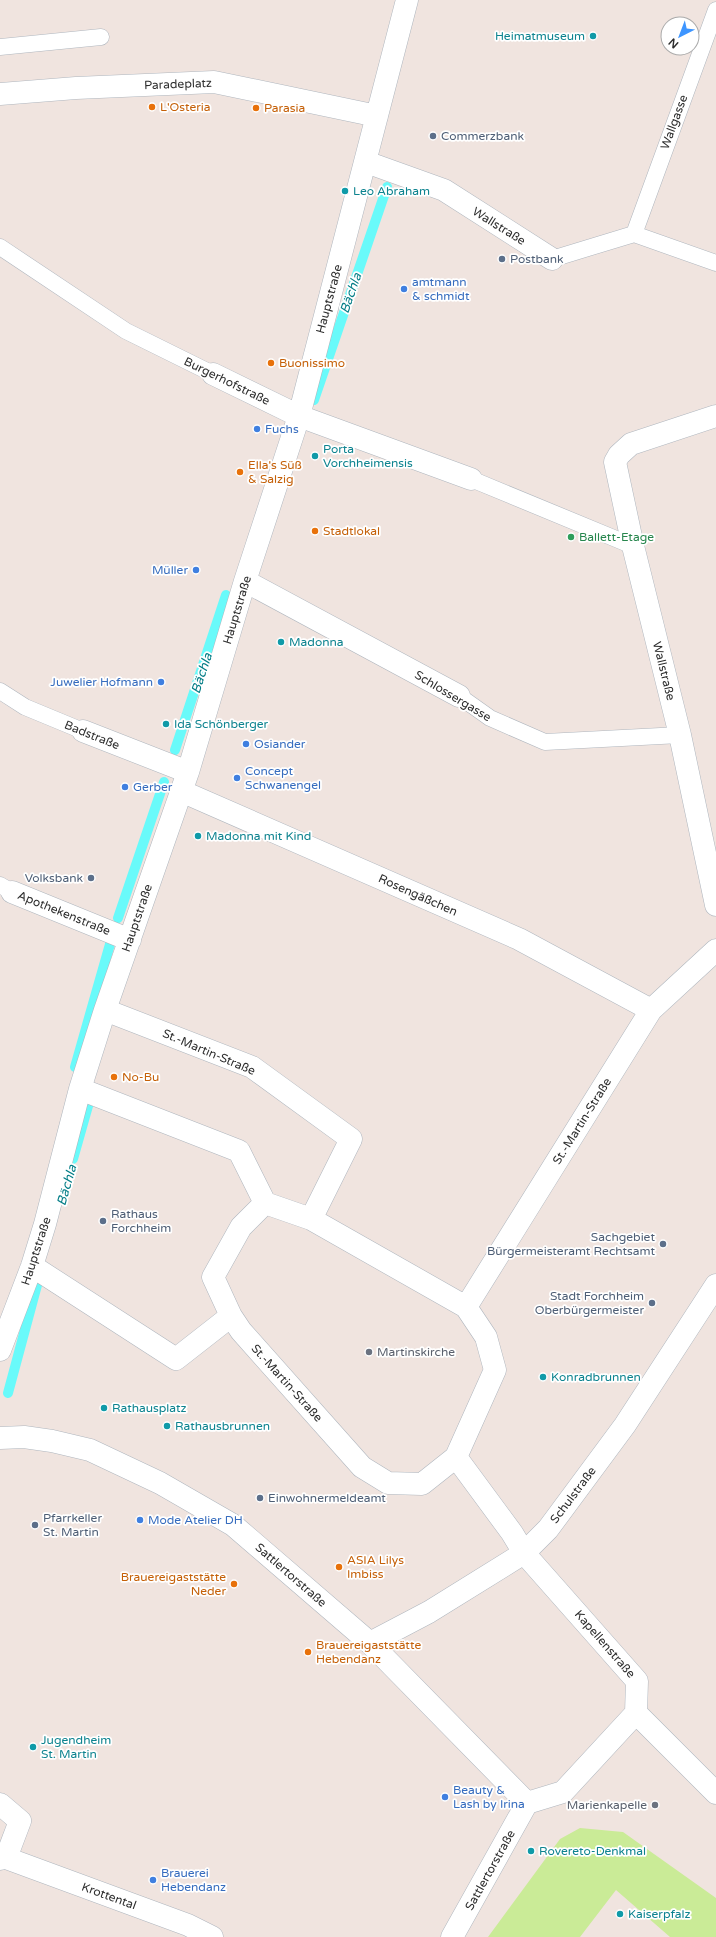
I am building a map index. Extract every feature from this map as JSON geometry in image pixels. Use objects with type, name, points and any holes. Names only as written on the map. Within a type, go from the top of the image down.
[{"type":"street","name":"Hauptstraße","points":[[0,1350],[32,1266],[45,1224],[80,1089],[105,1010],[184,782],[245,581],[299,416],[407,0]]},
{"type":"street","name":"Paradeplatz","points":[[0,94],[76,88],[214,82],[377,116]]},
{"type":"street","name":"Wallstraße","points":[[366,162],[444,190],[552,259]]},
{"type":"street","name":"Burgerhofstraße","points":[[213,374],[299,416],[472,479]]},
{"type":"street","name":"Wallstraße","points":[[716,416],[631,444],[619,454],[615,462],[633,546],[680,735],[716,905]]},
{"type":"street","name":"Schlossergasse","points":[[245,581],[459,696]]},
{"type":"street","name":"Badstraße","points":[[83,731],[184,782]]},
{"type":"street","name":"Rosengäßchen","points":[[184,782],[520,939],[651,1010]]},
{"type":"street","name":"Apothekenstraße","points":[[6,888],[130,940]]},
{"type":"street","name":"St.-Martin-Straße","points":[[466,1307],[651,1010],[716,950]]},
{"type":"street","name":"St.-Martin-Straße","points":[[105,1010],[252,1067],[351,1139],[311,1219]]},
{"type":"street","points":[[80,1089],[239,1152],[265,1204]]},
{"type":"street","name":"St.-Martin-Straße","points":[[265,1204],[311,1219],[466,1307],[486,1337],[495,1370],[456,1457],[422,1484],[388,1483],[362,1467],[241,1331],[231,1316],[213,1277],[241,1227],[265,1204]]},
{"type":"street","points":[[32,1266],[176,1359],[231,1316]]},
{"type":"street","name":"Schulstraße","points":[[370,1643],[429,1612],[524,1553],[548,1529],[625,1425],[716,1285]]},
{"type":"street","name":"Sattlertorstraße","points":[[0,1438],[24,1437],[52,1441],[90,1450],[160,1483],[233,1525],[370,1643],[527,1803],[452,1937]]},
{"type":"street","points":[[456,1457],[512,1533],[524,1553]]},
{"type":"street","name":"Kapellenstraße","points":[[524,1553],[637,1681],[636,1713]]},
{"type":"street","points":[[527,1803],[563,1792],[636,1713],[716,1793]]},
{"type":"street","name":"Krottental","points":[[0,1804],[20,1821],[3,1858],[188,1925],[212,1937]]},
{"type":"lane","name":"Wallgasse","points":[[634,234],[716,10]]},
{"type":"lane","points":[[0,47],[101,37]]},
{"type":"lane","name":"Wallstraße","points":[[552,259],[634,234]]},
{"type":"lane","points":[[634,234],[716,263]]},
{"type":"lane","name":"Burgerhofstraße","points":[[0,247],[126,331],[213,374]]},
{"type":"lane","points":[[472,479],[633,546]]},
{"type":"lane","name":"Badstraße","points":[[0,691],[25,707],[83,731]]},
{"type":"lane","name":"Schlossergasse","points":[[459,696],[490,718],[545,742],[680,735]]},
{"type":"green space","points":[[580,1828],[623,1832],[716,1898],[716,1937],[670,1937],[616,1890],[580,1937],[488,1937],[560,1839]]},
{"type":"waterway","name":"Bächla","points":[[314,400],[387,187]]},
{"type":"waterway","name":"Bächla","points":[[175,750],[226,595]]},
{"type":"waterway","name":"Bächla","points":[[118,918],[164,782]]},
{"type":"waterway","name":"Bächla","points":[[75,1067],[110,944]]},
{"type":"waterway","name":"Bächla","points":[[73,1159],[90,1099]]},
{"type":"waterway","name":"Bächla","points":[[8,1393],[40,1274]]},
{"type":"place","name":"Heimatmuseum","points":[[593,36]]},
{"type":"place","name":"L'Osteria","points":[[152,107]]},
{"type":"place","name":"Parasia","points":[[256,108]]},
{"type":"place","name":"Commerzbank","points":[[433,136]]},
{"type":"place","name":"Leo Abraham","points":[[345,191]]},
{"type":"place","name":"Postbank","points":[[502,259]]},
{"type":"place","name":"amtmann & schmidt","points":[[404,289]]},
{"type":"place","name":"Buonissimo","points":[[271,363]]},
{"type":"place","name":"Fuchs","points":[[257,429]]},
{"type":"place","name":"Porta Vorchheimensis","points":[[315,456]]},
{"type":"place","name":"Ella's Süß & Salzig","points":[[240,472]]},
{"type":"place","name":"Stadtlokal","points":[[315,531]]},
{"type":"place","name":"Ballett-Etage","points":[[571,537]]},
{"type":"place","name":"Müller","points":[[196,570]]},
{"type":"place","name":"Madonna","points":[[281,642]]},
{"type":"place","name":"Juwelier Hofmann","points":[[161,682]]},
{"type":"place","name":"Ida Schönberger","points":[[166,724]]},
{"type":"place","name":"Osiander","points":[[246,744]]},
{"type":"place","name":"Concept Schwanengel","points":[[237,778]]},
{"type":"place","name":"Gerber","points":[[125,787]]},
{"type":"place","name":"Madonna mit Kind","points":[[198,836]]},
{"type":"place","name":"Volksbank","points":[[91,878]]},
{"type":"place","name":"No-Bu","points":[[114,1077]]},
{"type":"place","name":"Rathaus Forchheim","points":[[103,1221]]},
{"type":"place","name":"Sachgebiet Bürgermeisteramt Rechtsamt","points":[[663,1244]]},
{"type":"place","name":"Stadt Forchheim Oberbürgermeister","points":[[652,1303]]},
{"type":"place","name":"Martinskirche","points":[[369,1352]]},
{"type":"place","name":"Konradbrunnen","points":[[543,1377]]},
{"type":"place","name":"Rathausplatz","points":[[104,1408]]},
{"type":"place","name":"Rathausbrunnen","points":[[167,1426]]},
{"type":"place","name":"Einwohnermeldeamt","points":[[260,1498]]},
{"type":"place","name":"Mode Atelier DH","points":[[140,1520]]},
{"type":"place","name":"Pfarrkeller St. Martin","points":[[35,1525]]},
{"type":"place","name":"ASIA Lilys Imbiss","points":[[339,1567]]},
{"type":"place","name":"Brauereigaststätte Neder","points":[[234,1584]]},
{"type":"place","name":"Brauereigaststätte Hebendanz","points":[[308,1652]]},
{"type":"place","name":"Jugendheim St. Martin","points":[[33,1747]]},
{"type":"place","name":"Beauty & Lash by Irina","points":[[445,1797]]},
{"type":"place","name":"Marienkapelle","points":[[655,1805]]},
{"type":"place","name":"Rovereto-Denkmal","points":[[531,1851]]},
{"type":"place","name":"Brauerei Hebendanz","points":[[153,1880]]},
{"type":"place","name":"Kaiserpfalz","points":[[620,1914]]}]
